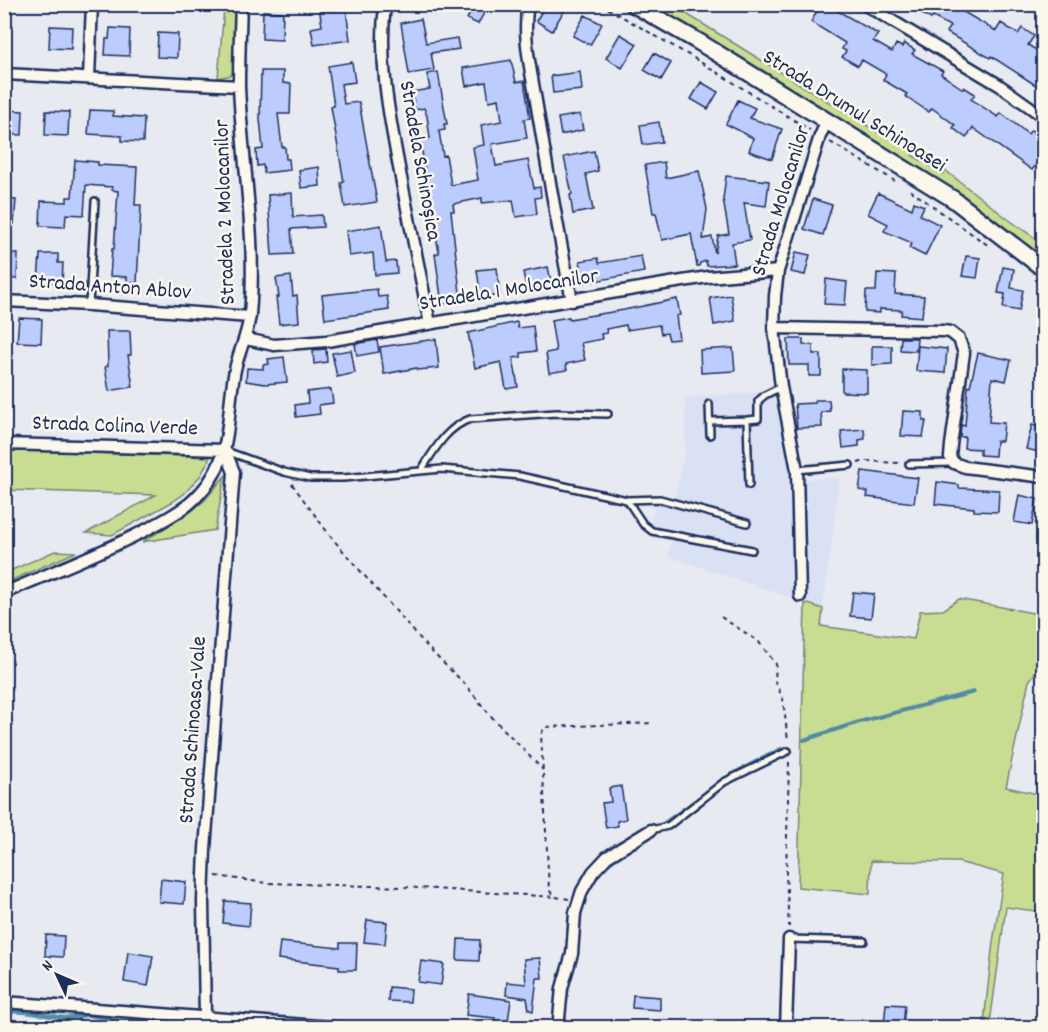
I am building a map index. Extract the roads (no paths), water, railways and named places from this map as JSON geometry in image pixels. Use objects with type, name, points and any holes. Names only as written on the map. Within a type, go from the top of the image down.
[{"type":"street","points":[[89,78],[92,4]]},
{"type":"street","name":"Stradela 2 Molocanilor","points":[[225,450],[234,373],[246,339],[250,317],[252,280],[250,216],[239,86],[241,4]]},
{"type":"street","name":"Stradela Schinoșica","points":[[385,4],[382,60],[386,99],[430,324]]},
{"type":"street","points":[[528,4],[525,19],[527,41],[572,301]]},
{"type":"street","name":"Strada Drumul Schinoasei","points":[[633,4],[699,42],[953,199],[1044,269]]},
{"type":"street","points":[[864,4],[999,85],[1044,117]]},
{"type":"street","points":[[4,74],[239,86]]},
{"type":"street","name":"Strada Molocanilor","points":[[800,596],[797,470],[781,387],[774,328],[778,271],[820,136],[827,121]]},
{"type":"street","name":"Stradela 1 Molocanilor","points":[[246,339],[274,345],[327,341],[708,277],[778,271]]},
{"type":"street","name":"Strada Anton Ablov","points":[[4,301],[250,317]]},
{"type":"street","points":[[774,328],[950,332],[959,339],[964,353],[950,457],[954,463],[965,467],[1044,477]]},
{"type":"street","name":"Strada Colina Verde","points":[[4,444],[225,450]]},
{"type":"street","points":[[4,593],[117,545],[165,520],[188,504],[205,486],[225,450]]},
{"type":"street","name":"Strada Schinoasa-Vale","points":[[205,1016],[204,875],[211,755],[234,472],[225,450]]},
{"type":"street","points":[[558,1028],[562,988],[572,954],[574,913],[586,881],[607,857],[651,830]]},
{"type":"street","points":[[786,1028],[789,939]]},
{"type":"street","points":[[4,1002],[344,1028]]},
{"type":"lane","points":[[89,305],[95,201]]},
{"type":"lane","points":[[710,421],[758,419],[758,400],[781,387]]},
{"type":"lane","points":[[709,404],[710,435]]},
{"type":"lane","points":[[422,470],[439,443],[458,424],[470,419],[556,413],[608,414]]},
{"type":"lane","points":[[747,420],[749,485]]},
{"type":"lane","points":[[225,450],[284,472],[310,478],[343,478],[442,469],[520,476],[627,500],[660,499],[747,523]]},
{"type":"lane","points":[[909,464],[954,463]]},
{"type":"lane","points":[[797,470],[850,465]]},
{"type":"lane","points":[[627,500],[643,524],[652,531],[752,550]]},
{"type":"lane","points":[[651,830],[668,826],[724,782],[788,751]]},
{"type":"lane","points":[[789,939],[864,941]]},
{"type":"waterway","points":[[804,740],[859,722],[974,692]]},
{"type":"waterway","points":[[700,798],[730,775],[781,749]]},
{"type":"waterway","points":[[663,824],[694,802]]},
{"type":"waterway","points":[[593,882],[602,869],[621,854]]},
{"type":"waterway","points":[[4,1011],[65,1018],[88,1015],[119,1021],[221,1028]]},
{"type":"waterway","points":[[78,1028],[79,1016]]}]
